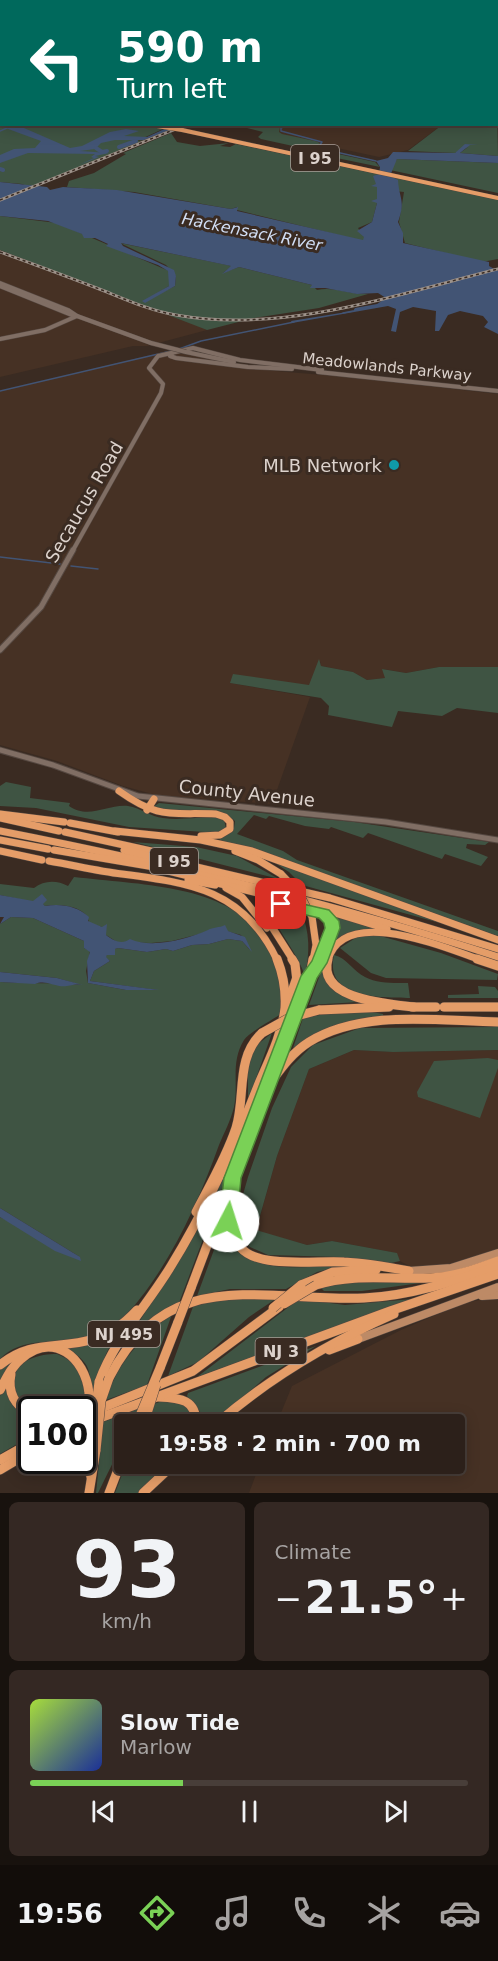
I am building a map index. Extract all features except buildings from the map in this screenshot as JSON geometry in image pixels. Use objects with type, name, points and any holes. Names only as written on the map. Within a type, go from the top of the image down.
[{"type":"highway","name":"I 95","points":[[158,126],[184,129]]},
{"type":"highway","name":"I 95","points":[[173,126],[498,196]]},
{"type":"highway","points":[[115,831],[150,830],[213,836],[224,834],[230,826],[229,820],[219,815],[164,816],[147,810],[119,791]]},
{"type":"highway","points":[[147,810],[154,799]]},
{"type":"highway","points":[[0,816],[67,822],[227,849],[258,860],[280,874],[300,894],[312,917],[316,945],[309,976],[266,1089]]},
{"type":"highway","points":[[0,816],[163,852],[316,892],[347,903]]},
{"type":"highway","name":"I 95","points":[[0,826],[205,867],[347,903],[498,949]]},
{"type":"highway","name":"I 95","points":[[0,831],[184,868],[315,900],[498,957]]},
{"type":"highway","points":[[115,831],[206,840],[252,851],[498,940]]},
{"type":"highway","points":[[0,840],[315,900]]},
{"type":"highway","points":[[0,851],[187,884],[206,890],[230,904],[254,923],[268,941],[280,966],[285,990],[284,1012]]},
{"type":"highway","points":[[156,868],[330,911],[498,966]]},
{"type":"highway","points":[[152,878],[182,879],[231,890],[245,900],[284,946]]},
{"type":"highway","points":[[299,1004],[295,964],[266,916],[268,908],[280,904],[317,912],[329,918],[332,928],[322,956],[309,976]]},
{"type":"highway","points":[[329,976],[327,964],[331,951],[340,941],[353,934],[384,932],[432,944]]},
{"type":"highway","points":[[322,956],[329,976],[352,996],[414,1007]]},
{"type":"highway","points":[[179,1252],[236,1143],[277,1038],[297,977]]},
{"type":"highway","points":[[179,1252],[234,1133],[242,1100],[244,1058],[249,1046],[262,1033],[289,1018],[319,1010],[354,1007],[498,1007]]},
{"type":"highway","points":[[266,1089],[298,1050],[319,1036],[342,1027],[383,1022],[498,1022]]},
{"type":"highway","name":"NJ 495","points":[[144,1414],[266,1089]]},
{"type":"highway","points":[[232,1178],[229,1225],[237,1244],[248,1254],[274,1262],[342,1262],[409,1271]]},
{"type":"highway","name":"NJ 495","points":[[96,1419],[114,1347],[179,1252]]},
{"type":"highway","name":"NJ 3","points":[[96,1410],[185,1376],[209,1361],[284,1304],[316,1285],[339,1278],[358,1276],[446,1277],[498,1261]]},
{"type":"highway","points":[[104,1380],[125,1350],[146,1328],[171,1310],[201,1298],[245,1292],[338,1298],[376,1297],[441,1286],[498,1266]]},
{"type":"highway","name":"NJ 3","points":[[249,1330],[301,1285],[321,1276],[346,1270],[409,1271]]},
{"type":"highway","name":"NJ 3","points":[[96,1420],[409,1304],[498,1274]]},
{"type":"highway","points":[[0,1365],[10,1356],[28,1347],[82,1342],[101,1337],[125,1322],[155,1290]]},
{"type":"highway","points":[[228,1414],[270,1380],[360,1329],[399,1312],[409,1304]]},
{"type":"highway","points":[[318,1353],[358,1340]]},
{"type":"highway","points":[[0,1390],[24,1356],[45,1349],[61,1350],[72,1355],[85,1368],[89,1379],[89,1396]]},
{"type":"highway","points":[[12,1370],[10,1394],[18,1406]]},
{"type":"highway","points":[[154,1397],[179,1399],[189,1403],[196,1414]]},
{"type":"highway","points":[[0,1460],[18,1450]]},
{"type":"highway","points":[[0,1470],[18,1459]]},
{"type":"highway","points":[[89,1493],[90,1474]]},
{"type":"highway","points":[[109,1493],[116,1474]]},
{"type":"highway","points":[[143,1493],[163,1474]]},
{"type":"main road","points":[[0,339],[45,330],[77,316]]},
{"type":"main road","name":"Meadowlands Parkway","points":[[77,316],[151,343],[222,360],[498,390]]},
{"type":"main road","points":[[153,361],[158,356],[196,348],[242,360],[322,370]]},
{"type":"main road","points":[[173,352],[171,356],[176,358]]},
{"type":"main road","points":[[153,361],[163,357],[248,367],[294,369]]},
{"type":"main road","name":"Secaucus Road","points":[[0,650],[40,607],[161,393],[163,384],[149,368],[153,361]]},
{"type":"main road","name":"Meadowlands Parkway","points":[[274,366],[498,390]]},
{"type":"main road","name":"County Avenue","points":[[0,750],[53,765],[119,791],[154,799],[386,822],[498,840]]},
{"type":"main road","name":"NJ 3","points":[[409,1271],[451,1268],[498,1253]]},
{"type":"main road","points":[[358,1340],[498,1287]]},
{"type":"main road","points":[[472,1296],[498,1295]]},
{"type":"street","name":"Meadowlands Parkway","points":[[0,285],[68,310],[77,316]]},
{"type":"shaded area","points":[[283,126],[441,126],[408,150],[379,157],[267,133]]},
{"type":"shaded area","points":[[0,250],[207,330],[147,346],[133,346],[0,377]]},
{"type":"shaded area","points":[[168,351],[275,371],[498,394],[498,667],[439,667],[406,673],[383,669],[386,678],[367,680],[353,672],[321,666],[320,661],[310,685],[230,683],[310,697],[272,804],[156,795],[123,786],[57,761],[0,745],[0,391]]},
{"type":"shaded area","points":[[354,1050],[393,1052],[498,1050],[498,1253],[465,1265],[413,1268],[400,1261],[396,1253],[332,1241],[307,1245],[256,1231],[277,1156],[309,1069]]},
{"type":"shaded area","points":[[484,1299],[498,1300],[498,1493],[249,1493],[256,1474],[465,1474],[465,1414],[281,1414],[292,1386],[401,1330],[461,1304]]},
{"type":"green space","points":[[0,126],[154,126],[165,128],[137,141],[144,140],[30,187],[0,182]]},
{"type":"green space","points":[[239,126],[283,126],[280,127],[279,132],[282,134],[320,143],[315,149],[375,162],[380,167],[303,151],[302,148],[261,139],[258,137],[263,132]]},
{"type":"green space","points":[[441,126],[497,126],[498,156],[460,153],[468,147],[455,153],[408,151]]},
{"type":"green space","points":[[171,133],[177,142],[200,146],[229,143],[220,146],[230,147],[236,144],[498,200],[498,259],[482,262],[405,243],[399,222],[404,192],[377,189],[377,203],[372,222],[358,228],[365,238],[363,241],[237,210],[237,207],[231,209],[134,192],[67,187],[69,181],[94,173],[126,154],[123,153]]},
{"type":"green space","points":[[397,159],[498,163],[498,193],[390,170]]},
{"type":"green space","points":[[0,216],[57,223],[169,271],[169,286],[143,302],[175,286],[176,276],[166,265],[120,243],[232,266],[223,273],[239,267],[312,285],[317,290],[330,289],[368,294],[319,308],[254,318],[207,330],[0,250]]},
{"type":"green space","points":[[319,659],[321,666],[353,672],[367,680],[385,678],[382,669],[406,673],[439,667],[498,667],[498,713],[457,708],[442,716],[398,711],[392,727],[328,715],[329,706],[321,698],[230,683],[233,674],[309,685]]},
{"type":"green space","points":[[6,782],[31,787],[30,798],[70,803],[69,806],[84,812],[128,806],[163,818],[224,819],[226,829],[220,833],[129,827],[36,808],[0,806],[0,786]]},
{"type":"green space","points":[[159,803],[354,822],[489,842],[485,845],[467,844],[466,848],[488,857],[481,866],[445,854],[442,859],[368,833],[363,838],[331,827],[329,829],[305,826],[269,816],[266,819],[254,815],[237,834],[283,851],[297,860],[498,931],[498,936],[257,850],[219,840],[234,828],[235,821],[229,816],[215,813],[173,813],[153,807]]},
{"type":"green space","points":[[133,842],[196,847],[237,856],[279,879]]},
{"type":"green space","points":[[267,858],[440,923],[302,885],[289,872]]},
{"type":"green space","points":[[74,877],[183,891],[215,901],[243,916],[264,939],[277,971],[281,1014],[244,1040],[237,1057],[233,1112],[205,1182],[170,1255],[135,1305],[111,1327],[93,1337],[82,1340],[28,1344],[18,1347],[0,1359],[0,1217],[80,1257],[0,1208],[0,982],[81,985],[57,978],[0,972],[0,924],[11,917],[33,918],[84,941],[84,948],[90,951],[86,971],[88,983],[126,990],[157,990],[90,981],[94,971],[110,961],[105,957],[115,955],[115,949],[118,948],[147,952],[166,949],[173,951],[192,945],[209,944],[228,939],[242,941],[250,950],[241,935],[219,929],[172,941],[117,942],[106,935],[105,928],[89,923],[84,913],[78,909],[58,905],[45,906],[37,899],[33,902],[0,895],[0,884],[34,888],[42,883],[51,882],[68,886]]},
{"type":"green space","points":[[301,910],[308,943],[305,976],[271,914],[279,912],[285,925],[295,929],[288,913]]},
{"type":"green space","points":[[332,915],[376,929],[353,932],[333,943],[337,921]]},
{"type":"green space","points":[[373,934],[441,953],[498,974],[497,980],[386,978],[371,973],[340,948],[357,937]]},
{"type":"green space","points":[[334,955],[375,981],[408,983],[410,998],[371,996],[346,988],[338,981],[333,970]]},
{"type":"green space","points":[[322,969],[334,988],[359,1002],[309,1005]]},
{"type":"green space","points":[[478,986],[495,987],[498,991],[498,998],[448,998],[448,995],[479,994]]},
{"type":"green space","points":[[354,1009],[383,1014],[384,1018],[348,1024],[325,1031],[293,1048],[303,1018]]},
{"type":"green space","points":[[498,1027],[498,1050],[393,1052],[354,1050],[309,1069],[277,1156],[256,1230],[307,1245],[332,1241],[397,1253],[400,1261],[387,1264],[339,1257],[268,1255],[250,1247],[240,1236],[236,1219],[272,1108],[291,1067],[313,1045],[360,1028]]},
{"type":"green space","points":[[272,1033],[248,1101],[248,1062],[253,1048]]},
{"type":"green space","points":[[488,1058],[498,1060],[498,1068],[480,1118],[418,1097],[417,1092],[434,1061]]},
{"type":"green space","points":[[232,1162],[179,1303],[132,1333],[190,1242]]},
{"type":"green space","points":[[225,1220],[231,1239],[242,1253],[256,1261],[272,1266],[291,1267],[346,1265],[317,1272],[286,1289],[230,1289],[197,1296]]},
{"type":"green space","points":[[428,1282],[362,1291],[324,1291],[321,1288],[344,1283]]},
{"type":"green space","points":[[280,1296],[249,1317],[198,1362],[168,1376],[194,1304],[217,1299]]},
{"type":"green space","points":[[299,1299],[345,1305],[412,1299],[197,1377]]},
{"type":"green space","points":[[172,1314],[147,1385],[106,1400],[117,1374],[132,1351]]},
{"type":"green space","points":[[119,1329],[106,1354],[93,1391],[84,1362],[69,1350],[50,1347],[93,1342]]},
{"type":"green space","points":[[316,1346],[266,1377],[224,1414],[201,1414],[187,1396],[188,1393]]},
{"type":"green space","points":[[31,1350],[16,1360],[0,1384],[0,1369],[19,1355]]},
{"type":"green space","points":[[57,1354],[66,1358],[78,1369],[83,1383],[84,1396],[18,1396],[18,1400],[16,1399],[14,1379],[16,1372],[24,1362],[44,1355]]},
{"type":"green space","points":[[7,1381],[8,1394],[18,1409],[18,1444],[0,1454],[0,1396]]},
{"type":"green space","points":[[162,1401],[182,1403],[191,1414],[150,1414],[154,1404]]},
{"type":"green space","points":[[138,1409],[136,1414],[125,1414]]},
{"type":"green space","points":[[114,1418],[114,1460],[96,1493],[103,1422]]},
{"type":"green space","points":[[122,1474],[156,1474],[138,1493],[115,1493]]},
{"type":"water","points":[[0,126],[24,128],[70,148],[82,146],[110,132],[126,129],[139,131],[124,136],[147,137],[171,126],[179,126],[144,140],[115,140],[101,143],[95,149],[80,151],[109,153],[95,156],[99,157],[79,165],[94,158],[91,157],[95,154],[28,153],[0,163],[0,155],[14,149],[35,148],[41,141]]},
{"type":"water","name":"Hackensack River","points":[[465,144],[478,145],[470,145],[460,153],[498,156],[498,163],[397,159],[390,176],[398,180],[402,204],[398,222],[403,233],[403,243],[489,262],[489,266],[498,271],[498,334],[484,327],[488,322],[483,316],[460,311],[448,315],[439,331],[435,331],[436,311],[413,307],[400,312],[396,332],[391,331],[396,309],[388,306],[292,323],[291,321],[353,311],[355,308],[377,304],[386,298],[378,293],[357,294],[325,288],[310,288],[312,285],[239,267],[222,274],[231,266],[121,243],[174,270],[175,286],[145,303],[142,301],[169,286],[168,271],[158,265],[106,246],[108,244],[95,238],[84,238],[82,234],[48,221],[0,216],[0,182],[47,187],[50,190],[63,187],[117,190],[231,209],[238,207],[237,211],[363,240],[364,237],[357,231],[372,222],[377,203],[371,201],[377,199],[377,187],[371,186],[376,184],[373,176],[379,174],[380,167],[376,161],[388,158],[393,152],[455,153]]},
{"type":"water","points":[[42,894],[47,900],[43,904],[45,906],[63,905],[74,908],[85,913],[89,917],[88,921],[102,927],[107,924],[106,935],[118,942],[130,939],[149,943],[169,942],[225,925],[228,931],[245,937],[252,952],[242,941],[228,939],[209,944],[192,945],[173,951],[166,949],[147,952],[118,948],[115,949],[115,955],[107,955],[110,961],[94,971],[90,981],[159,990],[126,990],[88,983],[87,961],[90,952],[84,948],[84,941],[33,918],[11,917],[0,924],[4,917],[0,917],[0,895],[33,901]]},
{"type":"water","points":[[0,972],[57,978],[83,985],[0,982]]},
{"type":"water","points":[[0,1208],[80,1257],[81,1261],[55,1251],[0,1217]]},
{"type":"waterway","points":[[286,126],[281,128],[281,131],[322,142],[318,148],[376,161]]},
{"type":"waterway","points":[[0,131],[7,128]]},
{"type":"waterway","points":[[119,147],[136,141]]},
{"type":"waterway","points":[[96,148],[102,152],[107,151]]},
{"type":"waterway","points":[[343,313],[353,311]]},
{"type":"waterway","points":[[179,349],[201,341],[294,322]]},
{"type":"waterway","points":[[0,391],[171,351]]},
{"type":"waterway","points":[[0,557],[60,564]]},
{"type":"waterway","points":[[71,566],[98,569]]},
{"type":"railway","points":[[0,200],[183,126]]},
{"type":"railway","points":[[0,252],[149,308],[176,315],[216,320],[298,316],[338,309],[498,269]]},
{"type":"place","name":"MLB Network","points":[[394,465]]},
{"type":"route","points":[[228,1221],[232,1178],[309,976],[319,963],[332,928],[331,921],[324,914],[281,904]]}]
